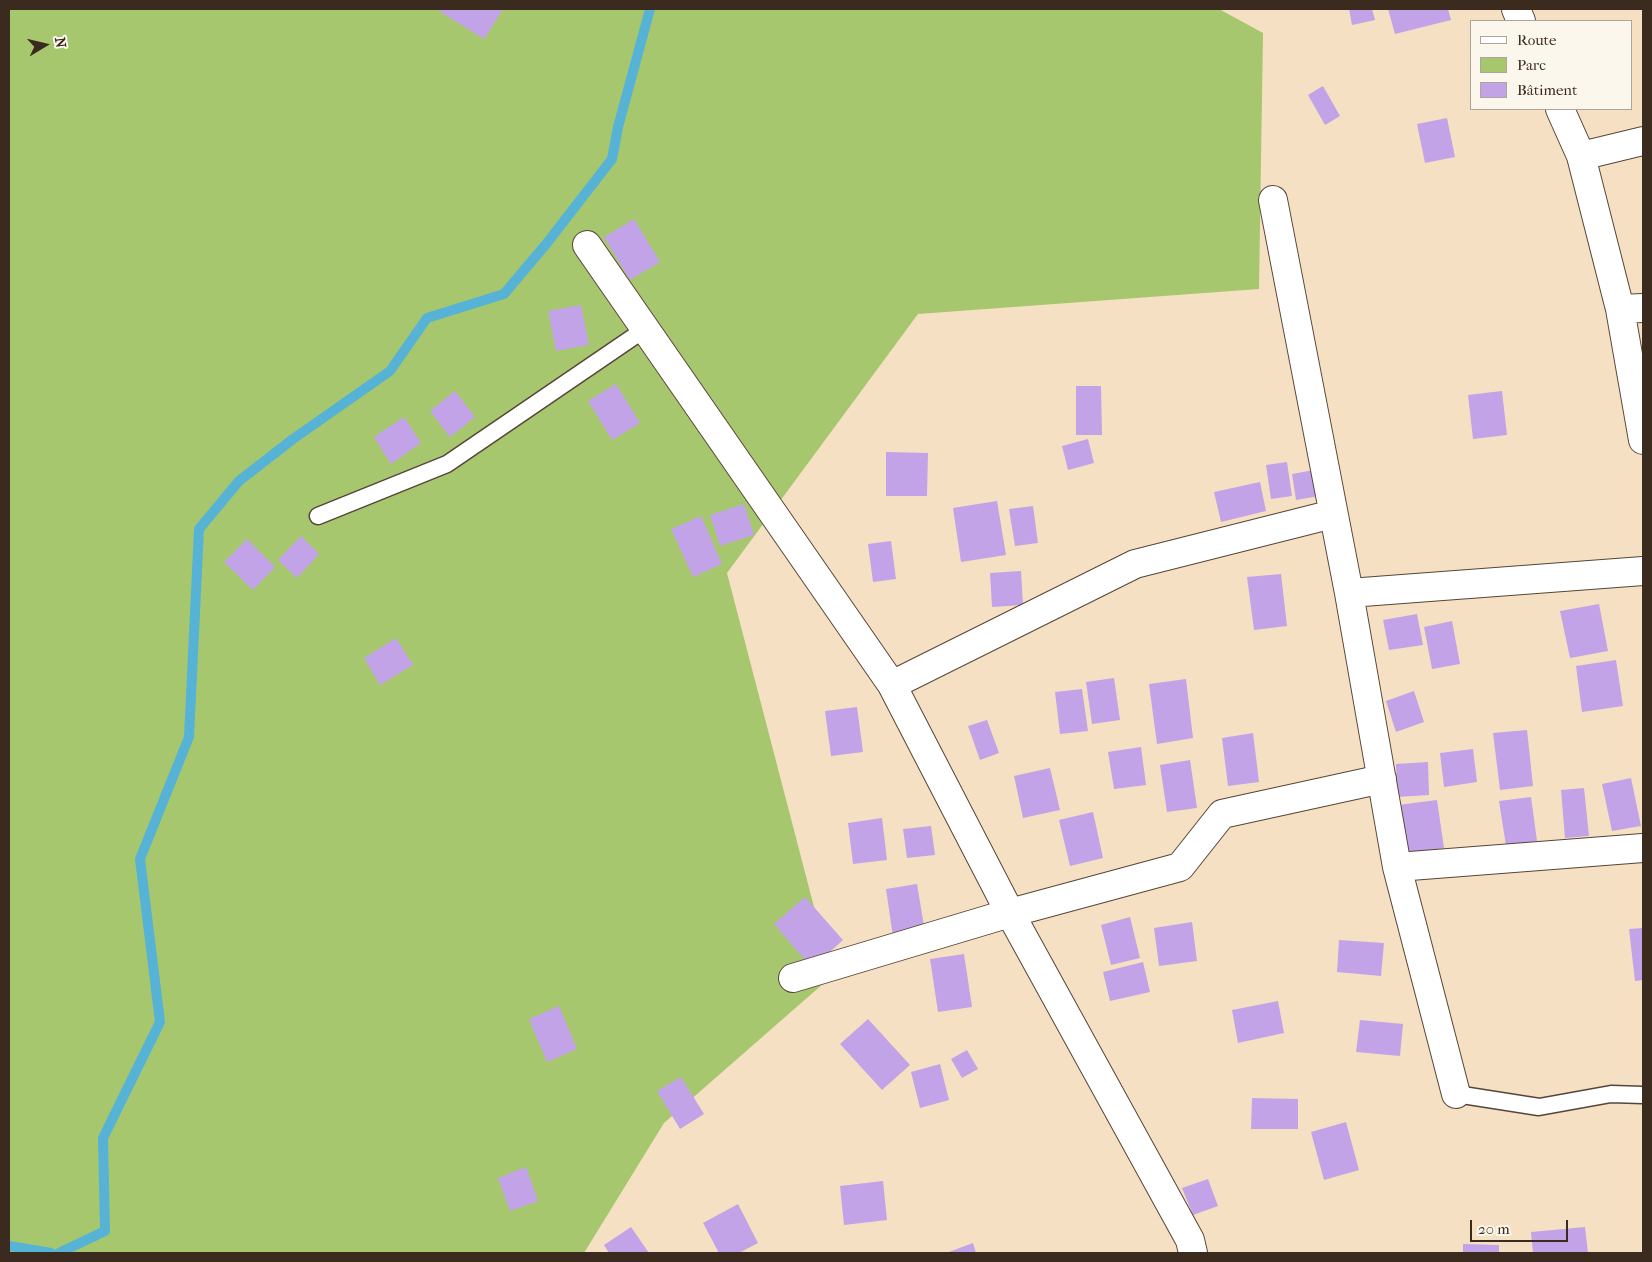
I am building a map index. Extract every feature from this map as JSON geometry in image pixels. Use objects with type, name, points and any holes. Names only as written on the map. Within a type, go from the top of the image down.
[{"type":"street","points":[[1560,110],[1581,156],[1632,308],[1643,440]]},
{"type":"street","points":[[1581,156],[1643,141]]},
{"type":"street","points":[[1273,200],[1349,593],[1397,867],[1456,1094]]},
{"type":"street","points":[[587,246],[892,685],[1010,913],[1185,1232],[1194,1253]]},
{"type":"street","points":[[892,685],[1135,564],[1333,514]]},
{"type":"street","points":[[1349,593],[1643,571]]},
{"type":"street","points":[[793,978],[1010,913],[1180,867],[1222,814],[1382,779]]},
{"type":"street","points":[[1397,867],[1643,848]]},
{"type":"lane","points":[[318,516],[447,464],[645,329]]},
{"type":"lane","points":[[1456,1094],[1539,1106],[1611,1094],[1643,1095]]},
{"type":"green space","points":[[9,9],[1219,9],[1263,33],[1259,289],[918,314],[727,573],[832,976],[664,1123],[584,1253],[9,1253]]},
{"type":"building","points":[[440,9],[503,9],[484,39],[439,11]]},
{"type":"building","points":[[1349,9],[1372,9],[1375,20],[1352,25]]},
{"type":"building","points":[[1388,9],[1448,9],[1451,20],[1395,34]]},
{"type":"building","points":[[1323,86],[1340,116],[1325,125],[1308,95]]},
{"type":"building","points":[[1447,118],[1455,157],[1425,163],[1417,124]]},
{"type":"building","points":[[634,219],[660,262],[630,280],[604,237]]},
{"type":"building","points":[[581,305],[589,345],[556,351],[548,311]]},
{"type":"building","points":[[616,384],[640,423],[612,440],[588,401]]},
{"type":"building","points":[[1076,386],[1101,386],[1102,435],[1076,435]]},
{"type":"building","points":[[455,391],[475,417],[450,437],[430,411]]},
{"type":"building","points":[[1502,391],[1507,435],[1473,439],[1468,395]]},
{"type":"building","points":[[404,417],[421,443],[391,464],[374,437]]},
{"type":"building","points":[[1088,439],[1094,463],[1068,470],[1062,446]]},
{"type":"building","points":[[886,452],[928,453],[927,496],[886,496]]},
{"type":"building","points":[[1287,462],[1292,496],[1271,499],[1266,465]]},
{"type":"building","points":[[1314,470],[1319,496],[1296,500],[1292,474]]},
{"type":"building","points":[[1260,482],[1266,511],[1221,522],[1214,492]]},
{"type":"building","points":[[997,501],[1006,555],[961,562],[953,508]]},
{"type":"building","points":[[744,504],[754,535],[720,546],[710,515]]},
{"type":"building","points":[[1033,506],[1038,543],[1015,546],[1009,509]]},
{"type":"building","points":[[701,516],[722,564],[693,577],[671,529]]},
{"type":"building","points":[[301,536],[319,554],[297,578],[278,560]]},
{"type":"building","points":[[247,539],[275,567],[253,590],[224,562]]},
{"type":"building","points":[[891,541],[896,579],[873,582],[868,544]]},
{"type":"building","points":[[1021,571],[1023,605],[992,607],[990,573]]},
{"type":"building","points":[[1281,574],[1287,626],[1254,630],[1247,577]]},
{"type":"building","points":[[1599,604],[1608,651],[1570,658],[1560,611]]},
{"type":"building","points":[[1417,614],[1423,645],[1389,650],[1383,620]]},
{"type":"building","points":[[1452,621],[1460,664],[1432,669],[1424,627]]},
{"type":"building","points":[[396,638],[413,665],[380,685],[364,658]]},
{"type":"building","points":[[1616,660],[1623,706],[1582,712],[1576,666]]},
{"type":"building","points":[[1114,678],[1120,720],[1092,724],[1086,682]]},
{"type":"building","points":[[1186,679],[1193,738],[1157,744],[1149,684]]},
{"type":"building","points":[[1082,689],[1088,731],[1060,734],[1055,692]]},
{"type":"building","points":[[1414,691],[1424,722],[1396,732],[1386,701]]},
{"type":"building","points":[[857,707],[863,752],[831,756],[825,711]]},
{"type":"building","points":[[987,720],[999,753],[980,760],[968,726]]},
{"type":"building","points":[[1527,730],[1533,786],[1500,790],[1493,733]]},
{"type":"building","points":[[1253,733],[1259,782],[1228,786],[1222,738]]},
{"type":"building","points":[[1141,747],[1146,785],[1114,789],[1108,752]]},
{"type":"building","points":[[1473,749],[1477,782],[1444,787],[1440,753]]},
{"type":"building","points":[[1190,760],[1197,808],[1167,812],[1160,765]]},
{"type":"building","points":[[1428,762],[1429,795],[1397,797],[1396,764]]},
{"type":"building","points":[[1050,768],[1060,810],[1023,818],[1014,776]]},
{"type":"building","points":[[1631,778],[1641,826],[1612,831],[1602,784]]},
{"type":"building","points":[[1584,788],[1589,836],[1565,838],[1561,790]]},
{"type":"building","points":[[1531,797],[1537,841],[1506,846],[1499,801]]},
{"type":"building","points":[[1437,800],[1444,848],[1405,854],[1398,805]]},
{"type":"building","points":[[1093,812],[1103,858],[1070,866],[1059,820]]},
{"type":"building","points":[[882,818],[887,860],[853,864],[848,823]]},
{"type":"building","points":[[931,826],[935,855],[907,858],[903,829]]},
{"type":"building","points":[[917,884],[925,932],[893,937],[886,889]]},
{"type":"building","points":[[805,897],[843,940],[812,968],[774,924]]},
{"type":"building","points":[[1130,917],[1140,958],[1111,965],[1101,925]]},
{"type":"building","points":[[1192,922],[1197,961],[1159,966],[1154,928]]},
{"type":"building","points":[[1643,928],[1643,980],[1635,981],[1629,929]]},
{"type":"building","points":[[1339,940],[1384,943],[1381,976],[1337,972]]},
{"type":"building","points":[[964,954],[972,1007],[938,1012],[930,959]]},
{"type":"building","points":[[1143,962],[1150,992],[1110,1001],[1103,972]]},
{"type":"building","points":[[1278,1001],[1284,1033],[1238,1043],[1232,1010]]},
{"type":"building","points":[[559,1006],[577,1049],[547,1062],[529,1019]]},
{"type":"building","points":[[868,1019],[910,1065],[882,1090],[840,1044]]},
{"type":"building","points":[[1360,1020],[1403,1024],[1400,1056],[1356,1052]]},
{"type":"building","points":[[967,1050],[978,1069],[962,1078],[951,1059]]},
{"type":"building","points":[[940,1064],[949,1100],[920,1108],[911,1072]]},
{"type":"building","points":[[681,1077],[704,1114],[680,1129],[657,1091]]},
{"type":"building","points":[[1252,1098],[1298,1099],[1298,1129],[1251,1129]]},
{"type":"building","points":[[1346,1122],[1359,1170],[1324,1180],[1311,1132]]},
{"type":"building","points":[[526,1167],[538,1201],[510,1211],[498,1178]]},
{"type":"building","points":[[1208,1179],[1218,1206],[1193,1215],[1182,1188]]},
{"type":"building","points":[[883,1181],[887,1220],[844,1225],[840,1186]]},
{"type":"building","points":[[738,1204],[758,1243],[739,1253],[719,1253],[703,1223]]},
{"type":"building","points":[[631,1227],[649,1253],[609,1253],[604,1245]]},
{"type":"building","points":[[1585,1227],[1588,1253],[1533,1253],[1531,1232]]},
{"type":"building","points":[[973,1243],[976,1253],[946,1253]]},
{"type":"building","points":[[1463,1244],[1499,1245],[1499,1253],[1463,1253]]},
{"type":"waterway","points":[[59,1253],[105,1231],[103,1138],[160,1022],[140,859],[189,737],[199,529],[239,481],[293,439],[390,371],[427,318],[504,294],[547,243],[612,159],[618,127],[650,9]]},
{"type":"waterway","points":[[9,1246],[51,1253]]}]
